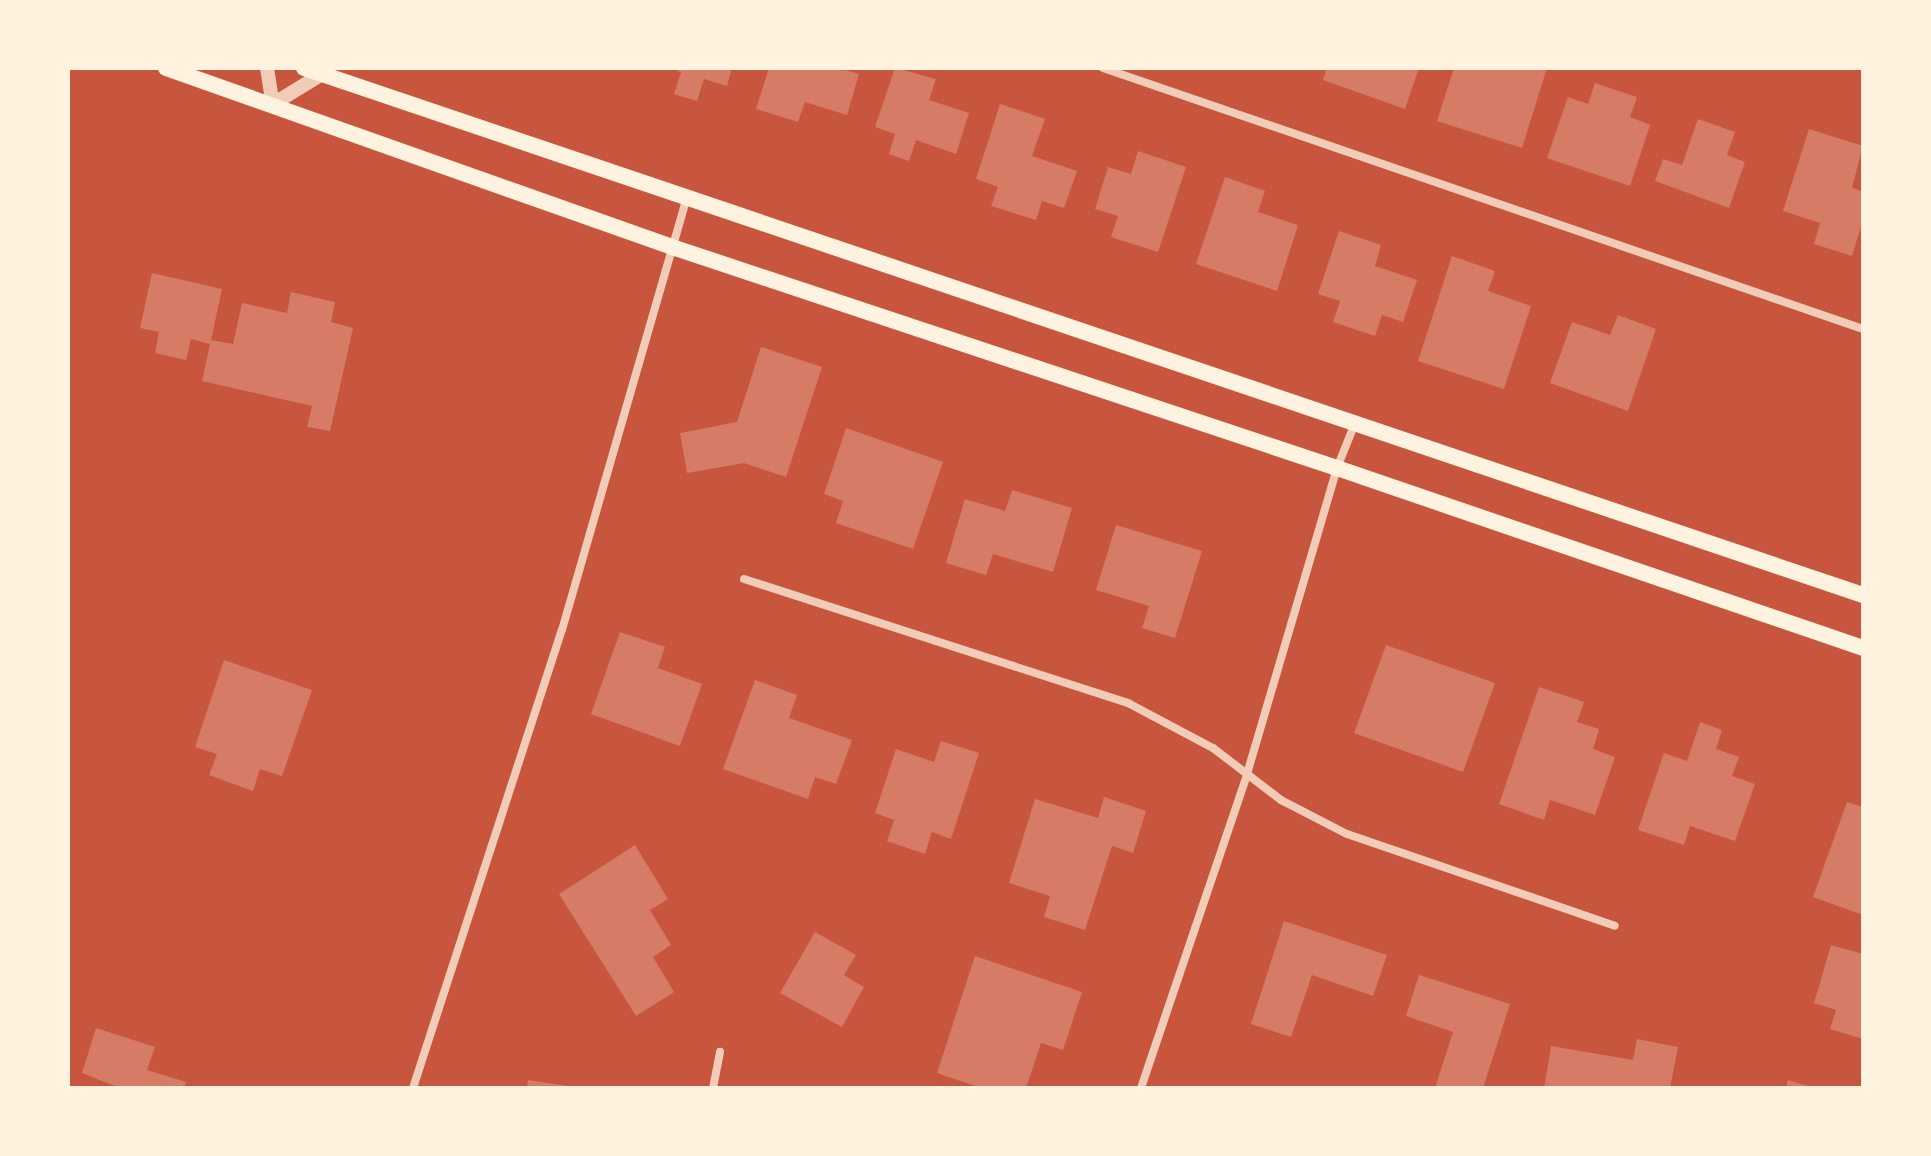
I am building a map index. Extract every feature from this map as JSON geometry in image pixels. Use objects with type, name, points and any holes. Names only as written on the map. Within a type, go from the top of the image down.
[{"type":"main road","points":[[166,68],[672,247],[1337,468],[1863,648]]},
{"type":"main road","points":[[304,68],[323,71],[686,199],[1863,595]]},
{"type":"street","points":[[267,68],[273,104],[323,71]]},
{"type":"street","points":[[1103,68],[1130,72],[1863,329]]},
{"type":"street","points":[[413,1088],[562,630],[686,199]]},
{"type":"street","points":[[1141,1088],[1247,774],[1337,468],[1355,422]]},
{"type":"street","points":[[744,579],[1128,703],[1213,748],[1281,800],[1347,834],[1615,926]]},
{"type":"street","points":[[713,1088],[720,1052]]},
{"type":"building","points":[[670,68],[732,68],[727,86],[704,79],[697,101],[674,94],[681,72]]},
{"type":"building","points":[[769,68],[839,68],[859,74],[847,115],[805,102],[798,122],[756,109]]},
{"type":"building","points":[[895,68],[936,79],[929,100],[969,113],[956,154],[916,140],[909,161],[889,154],[895,134],[875,127]]},
{"type":"building","points":[[1327,68],[1419,68],[1405,109],[1323,80]]},
{"type":"building","points":[[1454,68],[1547,68],[1522,148],[1437,121]]},
{"type":"building","points":[[1595,83],[1637,97],[1630,117],[1650,125],[1630,186],[1547,158],[1568,97],[1588,104]]},
{"type":"building","points":[[1000,104],[1045,119],[1032,156],[1077,171],[1064,208],[1042,201],[1036,220],[991,206],[998,187],[976,179]]},
{"type":"building","points":[[1698,119],[1735,132],[1727,155],[1745,162],[1729,208],[1655,181],[1663,159],[1682,165]]},
{"type":"building","points":[[1809,129],[1863,146],[1852,188],[1863,191],[1863,220],[1852,256],[1814,244],[1820,223],[1783,211]]},
{"type":"building","points":[[1138,151],[1186,167],[1158,252],[1111,237],[1118,216],[1095,209],[1108,167],[1131,174]]},
{"type":"building","points":[[1225,177],[1265,191],[1258,212],[1298,225],[1277,291],[1196,264]]},
{"type":"building","points":[[1339,231],[1381,245],[1375,266],[1417,280],[1403,322],[1382,315],[1375,336],[1333,322],[1340,301],[1318,294]]},
{"type":"building","points":[[1452,256],[1495,271],[1488,291],[1531,306],[1504,389],[1418,361]]},
{"type":"building","points":[[152,273],[222,289],[211,340],[233,344],[242,303],[287,313],[291,292],[335,302],[331,322],[353,328],[330,431],[307,427],[312,406],[202,381],[210,344],[191,339],[186,360],[155,353],[159,332],[140,328]]},
{"type":"building","points":[[1618,315],[1656,329],[1628,411],[1550,383],[1572,322],[1610,335]]},
{"type":"building","points":[[761,347],[822,367],[786,477],[744,463],[687,473],[680,433],[737,422]]},
{"type":"building","points":[[846,428],[943,462],[913,549],[836,523],[843,501],[824,494]]},
{"type":"building","points":[[1012,490],[1072,508],[1053,572],[993,554],[986,575],[946,563],[965,499],[1005,511]]},
{"type":"building","points":[[1116,525],[1202,551],[1175,638],[1142,628],[1149,606],[1096,590]]},
{"type":"building","points":[[620,632],[665,647],[658,668],[702,684],[680,746],[591,714]]},
{"type":"building","points":[[1386,645],[1495,683],[1463,772],[1354,733]]},
{"type":"building","points":[[224,660],[312,690],[282,776],[260,769],[253,791],[209,775],[217,754],[195,747]]},
{"type":"building","points":[[755,680],[797,695],[789,718],[852,740],[836,784],[815,777],[808,799],[723,769]]},
{"type":"building","points":[[1539,687],[1584,702],[1577,722],[1599,729],[1593,749],[1615,757],[1595,815],[1550,800],[1544,820],[1499,804]]},
{"type":"building","points":[[1700,722],[1722,730],[1716,749],[1739,757],[1732,776],[1755,784],[1735,841],[1690,826],[1684,845],[1638,830],[1664,753],[1687,761]]},
{"type":"building","points":[[941,741],[979,753],[951,839],[932,832],[925,854],[887,841],[894,820],[875,813],[896,749],[934,762]]},
{"type":"building","points":[[1104,797],[1146,811],[1133,853],[1112,846],[1085,930],[1044,917],[1050,896],[1009,883],[1035,799],[1098,818]]},
{"type":"building","points":[[1847,802],[1863,807],[1863,915],[1813,897]]},
{"type":"building","points":[[635,845],[668,899],[650,910],[671,945],[653,957],[674,992],[636,1016],[559,894]]},
{"type":"building","points":[[1284,921],[1387,955],[1373,996],[1312,975],[1291,1037],[1251,1024]]},
{"type":"building","points":[[815,932],[856,955],[844,975],[864,987],[842,1027],[780,993]]},
{"type":"building","points":[[1831,945],[1863,954],[1863,1039],[1830,1029],[1836,1010],[1814,1003]]},
{"type":"building","points":[[975,956],[1082,992],[1063,1050],[1041,1043],[1026,1088],[981,1088],[937,1073]]},
{"type":"building","points":[[1419,975],[1510,1004],[1483,1088],[1435,1088],[1453,1032],[1406,1016]]},
{"type":"building","points":[[96,1028],[155,1047],[147,1070],[186,1082],[184,1088],[120,1088],[82,1073]]},
{"type":"building","points":[[1637,1039],[1678,1047],[1670,1088],[1544,1088],[1551,1046],[1633,1060]]},
{"type":"building","points":[[528,1080],[568,1086],[568,1088],[527,1088]]},
{"type":"building","points":[[1788,1080],[1811,1087],[1811,1088],[1786,1088]]}]
